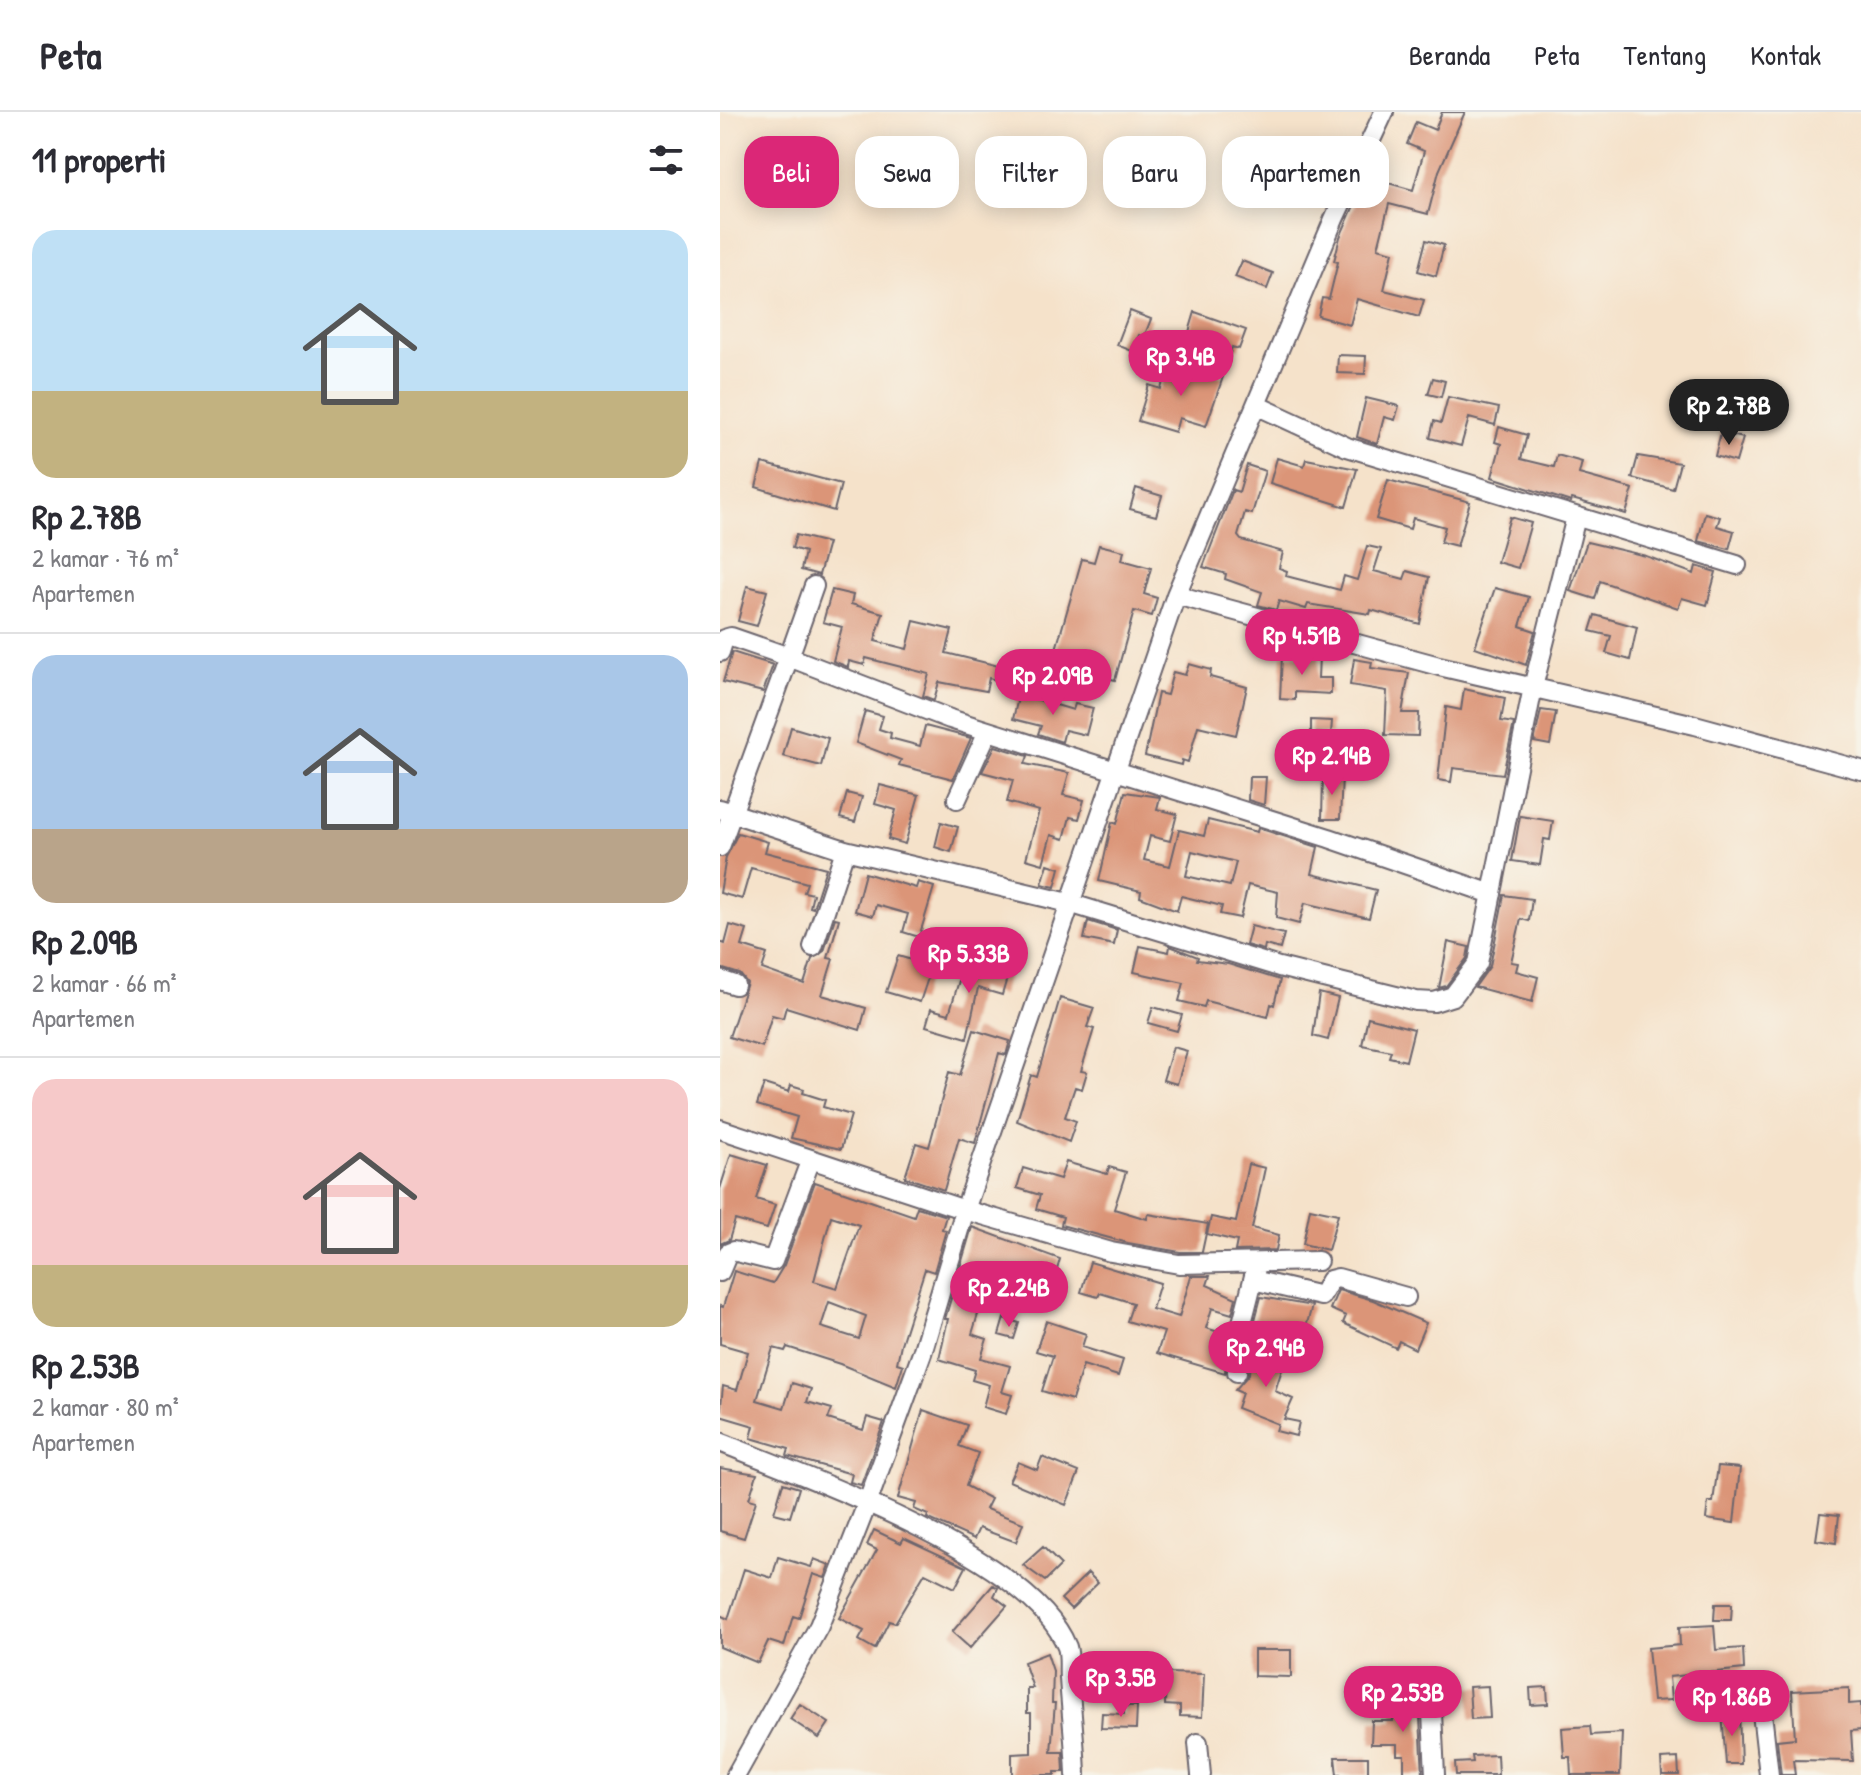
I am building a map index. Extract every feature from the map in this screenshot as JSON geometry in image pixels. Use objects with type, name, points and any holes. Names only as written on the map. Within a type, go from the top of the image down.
[{"type":"street","points":[[736,1775],[819,1626],[867,1504],[922,1353],[965,1210],[1176,595],[1334,219],[1384,112]]},
{"type":"street","points":[[1258,406],[1347,447],[1737,565]]},
{"type":"street","points":[[726,810],[845,850],[1069,903],[1279,967],[1402,998],[1434,1002],[1457,993],[1478,963],[1533,687],[1576,517]]},
{"type":"street","points":[[720,847],[726,810],[789,657],[814,586]]},
{"type":"street","points":[[1176,595],[1439,666],[1695,725],[1861,770]]},
{"type":"street","points":[[720,652],[724,639],[731,637],[988,731],[1492,894]]},
{"type":"street","points":[[957,799],[988,731]]},
{"type":"street","points":[[813,947],[845,850]]},
{"type":"street","points":[[720,1129],[965,1210],[1142,1259],[1255,1272],[1321,1296],[1330,1280],[1338,1278],[1406,1297]]},
{"type":"street","points":[[720,1272],[728,1253],[733,1251],[773,1261],[811,1159]]},
{"type":"street","points":[[1255,1272],[1318,1261]]},
{"type":"street","points":[[1237,1372],[1241,1327],[1255,1272]]},
{"type":"street","points":[[720,1442],[954,1544],[1016,1588],[1046,1617],[1068,1648],[1076,1775]]},
{"type":"street","points":[[1759,1686],[1769,1775]]},
{"type":"street","points":[[1431,1692],[1435,1775]]},
{"type":"street","points":[[1198,1743],[1201,1775]]},
{"type":"building","points":[[1442,112],[1465,112],[1439,171],[1428,214],[1389,204],[1389,183],[1413,190],[1424,151],[1407,144],[1416,122],[1435,130]]},
{"type":"building","points":[[1353,208],[1388,208],[1378,248],[1393,252],[1384,290],[1424,300],[1419,317],[1357,299],[1350,325],[1318,316],[1322,298],[1329,299],[1340,237]]},
{"type":"building","points":[[1426,240],[1444,245],[1436,276],[1418,271]]},
{"type":"building","points":[[1242,261],[1273,273],[1267,289],[1235,277]]},
{"type":"building","points":[[1130,311],[1151,319],[1144,337],[1139,335],[1132,351],[1117,345]]},
{"type":"building","points":[[1195,312],[1246,330],[1239,349],[1232,347],[1229,356],[1186,342]]},
{"type":"building","points":[[1338,355],[1366,356],[1365,374],[1337,373]]},
{"type":"building","points":[[1169,362],[1223,377],[1206,426],[1179,418],[1175,432],[1138,421],[1149,385],[1161,389]]},
{"type":"building","points":[[1433,378],[1445,381],[1441,397],[1428,394]]},
{"type":"building","points":[[1448,397],[1499,408],[1495,425],[1469,418],[1461,446],[1430,438],[1434,421],[1441,423]]},
{"type":"building","points":[[1366,398],[1399,406],[1395,420],[1384,417],[1377,444],[1357,437]]},
{"type":"building","points":[[1499,427],[1527,435],[1521,459],[1554,467],[1557,455],[1582,462],[1579,474],[1633,489],[1626,514],[1572,499],[1571,502],[1492,477],[1501,444],[1495,442]]},
{"type":"building","points":[[1721,432],[1743,438],[1736,462],[1715,456]]},
{"type":"building","points":[[1638,456],[1680,463],[1673,489],[1632,478]]},
{"type":"building","points":[[1277,458],[1304,466],[1306,459],[1357,469],[1346,507],[1270,483]]},
{"type":"building","points":[[762,463],[841,484],[834,511],[756,487]]},
{"type":"building","points":[[1247,465],[1265,471],[1252,514],[1245,512],[1238,536],[1241,540],[1283,552],[1279,568],[1287,571],[1286,576],[1340,590],[1344,576],[1357,580],[1367,546],[1381,549],[1374,571],[1404,579],[1407,571],[1429,577],[1420,624],[1371,610],[1370,614],[1308,604],[1306,609],[1279,601],[1276,610],[1258,605],[1262,592],[1225,579],[1226,574],[1203,567],[1233,490],[1239,492]]},
{"type":"building","points":[[1388,480],[1470,502],[1457,546],[1441,542],[1445,527],[1413,518],[1410,529],[1376,519]]},
{"type":"building","points":[[1136,488],[1162,496],[1156,516],[1130,509]]},
{"type":"building","points":[[1705,513],[1720,517],[1717,526],[1734,531],[1729,549],[1698,541]]},
{"type":"building","points":[[1510,517],[1531,523],[1518,568],[1497,562]]},
{"type":"building","points":[[796,535],[828,543],[819,575],[801,570],[805,552],[792,548]]},
{"type":"building","points":[[1587,542],[1646,556],[1694,574],[1696,566],[1716,572],[1707,605],[1682,598],[1678,608],[1600,581],[1595,599],[1570,591]]},
{"type":"building","points":[[1099,545],[1124,551],[1122,560],[1151,568],[1144,594],[1157,598],[1152,616],[1134,611],[1115,680],[1052,663],[1082,559],[1094,562]]},
{"type":"building","points":[[747,586],[767,591],[757,626],[738,621]]},
{"type":"building","points":[[1495,588],[1529,597],[1520,626],[1535,631],[1526,665],[1475,647]]},
{"type":"building","points":[[832,590],[853,595],[851,604],[883,613],[875,641],[907,649],[914,621],[952,630],[946,653],[1007,668],[1003,682],[989,678],[986,691],[939,682],[934,700],[923,696],[929,674],[866,658],[864,665],[849,661],[848,667],[833,661],[842,627],[823,622]]},
{"type":"building","points":[[1595,615],[1637,627],[1630,660],[1606,653],[1611,636],[1590,631]]},
{"type":"building","points":[[732,652],[773,665],[763,692],[723,682]]},
{"type":"building","points":[[1282,655],[1319,656],[1318,678],[1331,678],[1331,694],[1295,692],[1295,700],[1280,699]]},
{"type":"building","points":[[1354,659],[1372,662],[1371,668],[1409,673],[1402,713],[1419,713],[1418,736],[1385,735],[1387,691],[1350,685]]},
{"type":"building","points":[[1189,664],[1211,670],[1210,677],[1247,687],[1236,735],[1198,726],[1188,762],[1182,760],[1181,765],[1145,756],[1158,693],[1167,695],[1173,672],[1185,675]]},
{"type":"building","points":[[1464,689],[1505,698],[1501,721],[1514,723],[1503,774],[1453,768],[1451,782],[1438,780],[1446,707],[1461,710]]},
{"type":"building","points":[[1019,694],[1073,710],[1075,704],[1093,708],[1086,735],[1065,730],[1062,742],[1038,734],[1041,726],[1013,719]]},
{"type":"building","points":[[1541,710],[1556,712],[1550,745],[1534,742]]},
{"type":"building","points":[[865,711],[883,716],[879,729],[891,733],[890,738],[920,746],[925,726],[971,738],[953,779],[899,765],[901,760],[856,743]]},
{"type":"building","points":[[1311,720],[1332,721],[1331,734],[1311,733]]},
{"type":"building","points":[[791,727],[828,738],[821,766],[783,756]]},
{"type":"building","points":[[995,746],[1028,756],[1025,764],[1069,773],[1063,795],[1084,800],[1079,819],[1070,817],[1064,839],[1051,835],[1043,864],[1026,859],[1039,811],[1007,802],[1013,780],[982,772]]},
{"type":"building","points":[[1323,775],[1342,776],[1340,819],[1322,819]]},
{"type":"building","points":[[1249,777],[1266,777],[1264,805],[1248,800]]},
{"type":"building","points":[[880,785],[919,795],[905,844],[888,839],[896,810],[875,804]]},
{"type":"building","points":[[1125,792],[1160,797],[1157,809],[1177,814],[1170,841],[1150,836],[1144,860],[1170,866],[1179,830],[1204,836],[1208,820],[1257,832],[1258,828],[1318,847],[1312,874],[1376,890],[1369,918],[1305,903],[1299,924],[1276,918],[1278,892],[1248,885],[1240,918],[1220,914],[1222,906],[1181,896],[1177,911],[1140,897],[1141,891],[1099,881],[1112,822],[1117,824]],"holes":[[[1192,851],[1236,862],[1230,886],[1186,876]]]},
{"type":"building","points":[[847,793],[862,797],[855,822],[840,818]]},
{"type":"building","points":[[1520,816],[1553,821],[1550,840],[1544,839],[1540,865],[1512,861]]},
{"type":"building","points":[[941,822],[958,827],[951,852],[935,847]]},
{"type":"building","points":[[738,833],[768,842],[765,852],[826,868],[813,908],[810,907],[813,894],[804,892],[807,883],[751,868],[742,899],[720,893],[726,857]]},
{"type":"building","points":[[1048,864],[1060,868],[1055,887],[1042,884]]},
{"type":"building","points":[[865,873],[916,888],[918,882],[934,887],[919,937],[903,932],[908,914],[876,905],[873,916],[855,911]]},
{"type":"building","points":[[1504,895],[1532,899],[1529,921],[1521,919],[1511,962],[1518,963],[1516,971],[1538,977],[1532,1002],[1475,987],[1490,966]]},
{"type":"building","points":[[835,918],[839,919],[828,958],[833,959],[822,995],[866,1008],[860,1030],[786,1007],[783,1018],[772,1015],[762,1047],[729,1037],[747,983],[740,974],[720,968],[720,942],[725,944],[730,925],[747,930],[742,946],[767,954],[762,969],[804,984],[812,959],[824,951]]},
{"type":"building","points":[[1088,921],[1117,930],[1114,945],[1084,939]]},
{"type":"building","points":[[1251,926],[1284,934],[1280,949],[1265,945],[1264,950],[1246,945]]},
{"type":"building","points":[[1448,942],[1469,947],[1467,958],[1446,986],[1439,988]]},
{"type":"building","points":[[1140,946],[1169,952],[1170,946],[1198,957],[1197,960],[1228,964],[1280,980],[1274,1005],[1271,1004],[1268,1017],[1206,1001],[1204,1007],[1179,1001],[1184,983],[1134,972]]},
{"type":"building","points":[[967,954],[1010,968],[1002,995],[978,988],[967,1038],[926,1026],[931,1009],[949,1014]]},
{"type":"building","points":[[898,956],[932,966],[920,1002],[886,992]]},
{"type":"building","points":[[1319,993],[1338,998],[1328,1040],[1313,1036]]},
{"type":"building","points":[[1060,998],[1094,1008],[1087,1027],[1094,1029],[1081,1071],[1087,1072],[1082,1089],[1075,1087],[1065,1117],[1076,1121],[1069,1142],[1017,1121],[1031,1075],[1037,1077]]},
{"type":"building","points":[[1153,1007],[1182,1015],[1177,1031],[1148,1023]]},
{"type":"building","points":[[1368,1017],[1414,1029],[1406,1061],[1389,1057],[1391,1051],[1362,1045]]},
{"type":"building","points":[[974,1030],[1010,1041],[1006,1055],[999,1053],[975,1143],[959,1138],[944,1190],[905,1177],[916,1143],[929,1147],[949,1072],[960,1075]]},
{"type":"building","points":[[1173,1047],[1187,1051],[1177,1084],[1163,1080]]},
{"type":"building","points":[[764,1084],[789,1092],[791,1085],[804,1089],[803,1093],[825,1100],[823,1107],[851,1115],[841,1149],[791,1138],[797,1117],[757,1105]]},
{"type":"building","points":[[731,1154],[767,1165],[756,1199],[775,1205],[767,1229],[735,1220],[729,1240],[720,1244],[720,1189]]},
{"type":"building","points":[[1066,1162],[1107,1174],[1109,1167],[1126,1172],[1114,1209],[1147,1219],[1148,1214],[1208,1224],[1202,1252],[1180,1252],[1128,1243],[1061,1225],[1063,1217],[1036,1209],[1040,1195],[1017,1188],[1023,1168],[1060,1179]]},
{"type":"building","points":[[1248,1164],[1265,1168],[1252,1228],[1279,1235],[1276,1250],[1235,1251],[1237,1241],[1207,1234],[1211,1217],[1236,1222]]},
{"type":"building","points":[[815,1182],[914,1216],[917,1207],[946,1216],[942,1229],[946,1230],[934,1272],[925,1269],[901,1344],[897,1363],[903,1365],[896,1387],[787,1347],[785,1351],[773,1348],[757,1400],[784,1408],[792,1383],[811,1389],[807,1402],[832,1409],[828,1419],[863,1430],[867,1417],[884,1422],[861,1485],[850,1482],[852,1474],[787,1456],[789,1449],[751,1438],[754,1426],[720,1416],[723,1386],[737,1390],[748,1352],[720,1344],[720,1306],[723,1307],[734,1271],[773,1283],[784,1265]],"holes":[[[831,1216],[859,1225],[837,1288],[814,1281]],[[829,1302],[866,1316],[859,1339],[821,1327]]]},
{"type":"building","points":[[1310,1208],[1338,1214],[1328,1250],[1303,1244]]},
{"type":"building","points":[[972,1227],[1060,1259],[1053,1284],[1038,1280],[1037,1285],[1012,1277],[1004,1307],[982,1301],[972,1334],[987,1339],[981,1358],[1010,1366],[1002,1392],[1012,1395],[1006,1414],[983,1407],[989,1385],[972,1380],[975,1370],[939,1359],[948,1319],[945,1319]]},
{"type":"building","points":[[1090,1262],[1160,1283],[1152,1309],[1179,1317],[1191,1276],[1210,1276],[1207,1285],[1236,1298],[1232,1314],[1212,1308],[1206,1328],[1228,1335],[1225,1373],[1157,1353],[1164,1332],[1127,1321],[1133,1303],[1100,1293],[1098,1297],[1081,1292]]},
{"type":"building","points":[[1338,1290],[1373,1300],[1426,1323],[1415,1349],[1399,1341],[1396,1348],[1343,1323],[1346,1316],[1330,1309]]},
{"type":"building","points":[[1261,1297],[1312,1306],[1304,1334],[1255,1320]]},
{"type":"building","points":[[1004,1318],[1019,1323],[1014,1339],[999,1335]]},
{"type":"building","points":[[1046,1321],[1086,1334],[1082,1347],[1123,1360],[1118,1376],[1083,1365],[1072,1400],[1042,1391],[1053,1356],[1036,1351]]},
{"type":"building","points":[[1252,1343],[1287,1354],[1275,1391],[1293,1399],[1284,1419],[1299,1422],[1296,1436],[1276,1431],[1278,1424],[1237,1408],[1242,1393],[1235,1390],[1249,1374]]},
{"type":"building","points":[[923,1410],[967,1425],[959,1446],[978,1453],[966,1486],[991,1499],[986,1509],[1023,1523],[1016,1542],[979,1528],[974,1539],[927,1518],[928,1515],[914,1509],[916,1503],[898,1498]]},
{"type":"building","points":[[1042,1457],[1079,1472],[1066,1505],[1009,1481],[1018,1462],[1037,1470]]},
{"type":"building","points":[[1718,1466],[1740,1468],[1734,1523],[1706,1519],[1708,1502],[1713,1502]]},
{"type":"building","points":[[720,1468],[757,1474],[749,1499],[756,1501],[744,1538],[720,1531]]},
{"type":"building","points":[[783,1483],[799,1488],[790,1517],[774,1513]]},
{"type":"building","points":[[1820,1513],[1839,1515],[1836,1543],[1816,1540]]},
{"type":"building","points":[[874,1530],[901,1543],[904,1538],[966,1567],[955,1588],[925,1573],[895,1623],[889,1621],[875,1649],[859,1640],[864,1631],[839,1618],[877,1550],[867,1545]]},
{"type":"building","points":[[1043,1547],[1061,1565],[1045,1581],[1023,1565]]},
{"type":"building","points":[[778,1557],[811,1567],[814,1559],[830,1565],[825,1578],[813,1574],[799,1618],[793,1616],[784,1646],[768,1641],[758,1663],[720,1647],[720,1615],[728,1619],[744,1569],[772,1578]]},
{"type":"building","points":[[1088,1573],[1098,1583],[1071,1609],[1061,1599]]},
{"type":"building","points":[[993,1585],[998,1588],[994,1596],[1007,1606],[970,1648],[952,1632]]},
{"type":"building","points":[[1715,1604],[1732,1604],[1731,1620],[1714,1620]]},
{"type":"building","points":[[1714,1625],[1716,1650],[1743,1648],[1744,1669],[1669,1677],[1671,1700],[1653,1701],[1648,1648],[1680,1645],[1679,1627]]},
{"type":"building","points":[[1254,1650],[1291,1650],[1291,1677],[1254,1676]]},
{"type":"building","points":[[1047,1653],[1053,1671],[1052,1703],[1055,1703],[1051,1752],[1063,1752],[1064,1772],[1055,1772],[1055,1775],[1012,1775],[1012,1754],[1031,1753],[1031,1713],[1027,1713],[1027,1688],[1033,1688],[1024,1662]]},
{"type":"building","points":[[1166,1673],[1204,1674],[1202,1717],[1180,1716],[1180,1706],[1165,1705]]},
{"type":"building","points":[[1488,1686],[1490,1718],[1471,1719],[1469,1687]]},
{"type":"building","points":[[1547,1687],[1548,1704],[1531,1705],[1530,1688]]},
{"type":"building","points":[[1849,1688],[1849,1704],[1861,1703],[1861,1730],[1851,1731],[1853,1761],[1793,1760],[1795,1775],[1781,1775],[1777,1740],[1795,1738],[1792,1691]]},
{"type":"building","points":[[1393,1699],[1419,1699],[1423,1775],[1404,1775],[1404,1755],[1397,1755],[1397,1744],[1371,1744],[1372,1721],[1393,1721]]},
{"type":"building","points":[[800,1704],[829,1723],[819,1738],[790,1719]]},
{"type":"building","points":[[1124,1706],[1137,1706],[1136,1729],[1101,1728],[1102,1713],[1124,1714]]},
{"type":"building","points":[[1739,1712],[1741,1764],[1726,1764],[1722,1713]]},
{"type":"building","points":[[1590,1726],[1591,1735],[1622,1733],[1620,1775],[1571,1775],[1570,1757],[1564,1757],[1562,1728]]},
{"type":"building","points":[[1497,1755],[1498,1775],[1456,1775],[1455,1763],[1473,1762],[1472,1756]]},
{"type":"building","points":[[1335,1757],[1368,1757],[1368,1775],[1337,1775]]},
{"type":"building","points":[[1678,1758],[1679,1775],[1662,1775],[1661,1759]]}]
